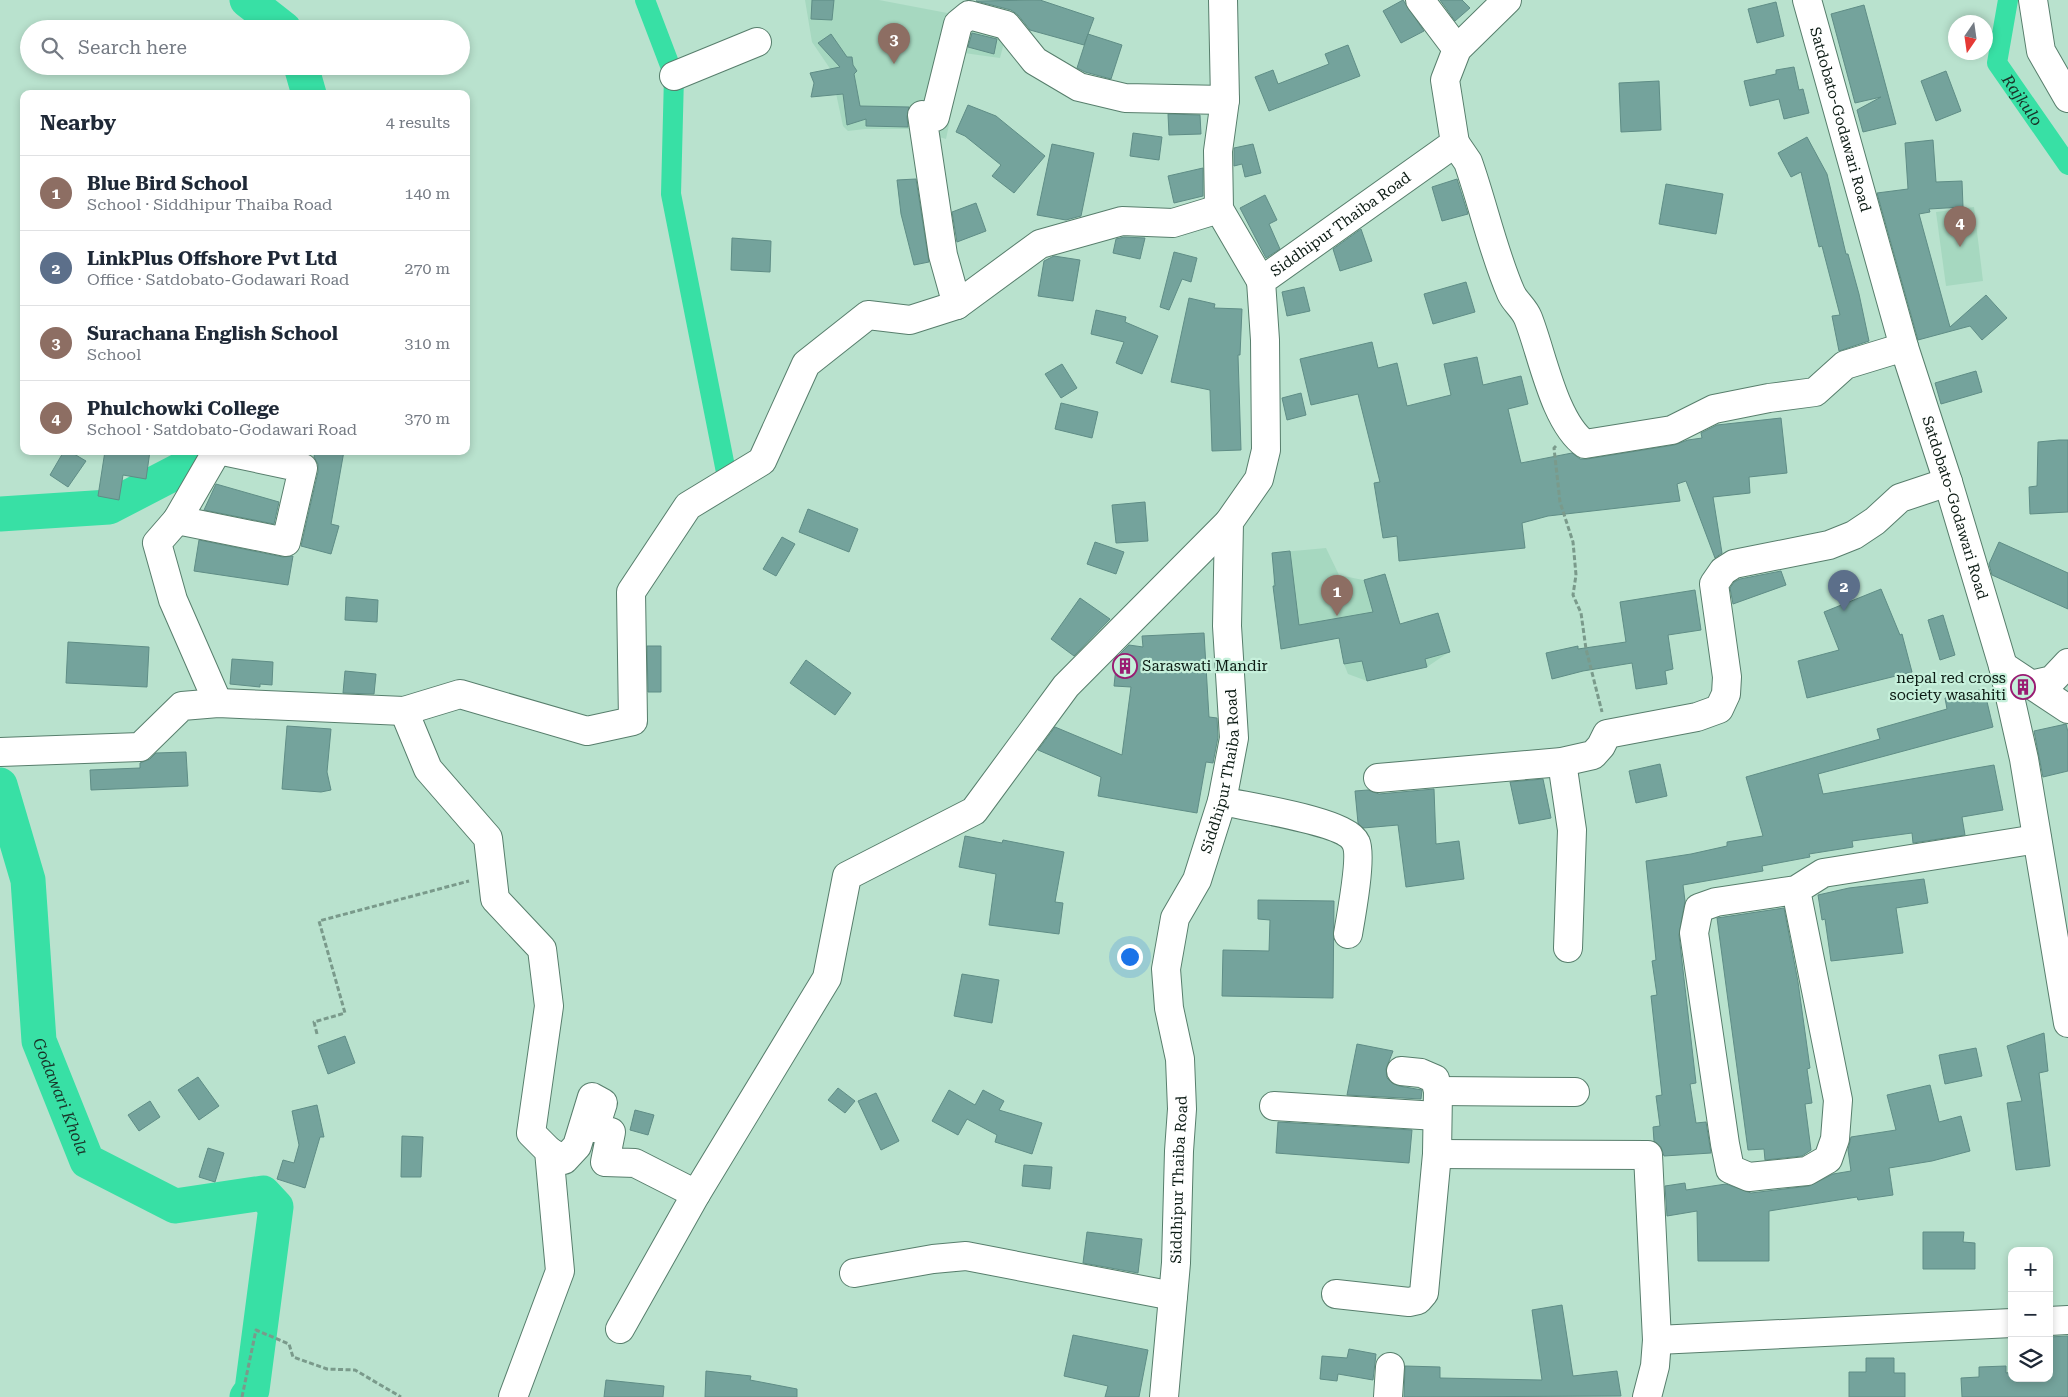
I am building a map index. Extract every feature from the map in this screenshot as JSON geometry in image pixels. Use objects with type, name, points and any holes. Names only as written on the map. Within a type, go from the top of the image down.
[{"type":"street","points":[[1223,0],[1225,100],[1218,151],[1219,209],[1261,281]]},
{"type":"street","points":[[1420,0],[1457,48]]},
{"type":"street","points":[[1507,0],[1457,48],[1445,80],[1455,143],[1468,162],[1511,294],[1528,316],[1539,356],[1567,424],[1574,436],[1586,444],[1672,430],[1714,409],[1769,398],[1815,392],[1844,365],[1904,347]]},
{"type":"street","name":"Satdobato-Godawari Road","points":[[1807,0],[1904,347],[1948,482],[2003,666],[2024,759],[2068,1022]]},
{"type":"street","points":[[2033,0],[2041,50],[2068,98]]},
{"type":"street","points":[[957,305],[943,256],[922,115],[935,117],[958,24],[969,15],[1006,25],[1035,61],[1079,87],[1125,98],[1225,100]]},
{"type":"street","points":[[674,76],[757,42]]},
{"type":"street","name":"Siddhipur Thaiba Road","points":[[1164,1397],[1176,1263],[1182,1110],[1180,1059],[1169,1008],[1166,969],[1175,918],[1198,880],[1222,801],[1234,738],[1227,626],[1229,522],[1259,479],[1266,450],[1265,340],[1261,281],[1455,143]]},
{"type":"street","points":[[0,752],[140,746],[182,706],[218,704],[404,711],[460,694],[587,731],[633,721],[631,592],[688,506],[762,461],[806,364],[868,315],[910,320],[957,305],[1040,244],[1122,221],[1173,223],[1219,209]]},
{"type":"street","points":[[215,455],[177,520],[157,543],[173,600],[218,704]]},
{"type":"street","points":[[177,520],[286,542],[303,468],[242,455]]},
{"type":"street","points":[[1378,778],[1562,762],[1593,755],[1601,746],[1607,734],[1697,716],[1719,709],[1726,694],[1727,677],[1714,584],[1723,572],[1734,564],[1829,546],[1854,535],[1875,521],[1900,498],[1948,482]]},
{"type":"street","points":[[620,1329],[696,1194],[827,978],[848,876],[974,811],[1066,686],[1229,522]]},
{"type":"street","points":[[2031,685],[2052,680],[2068,663]]},
{"type":"street","points":[[2003,666],[2068,709]]},
{"type":"street","points":[[404,711],[428,769],[488,838],[495,899],[542,949],[549,1006],[531,1133],[549,1151],[564,1160],[577,1146],[592,1097],[603,1103],[595,1128],[611,1132],[605,1162],[635,1163],[696,1194]]},
{"type":"street","points":[[1562,762],[1572,830],[1568,948]]},
{"type":"street","points":[[1222,801],[1337,827],[1352,835],[1357,845],[1355,893],[1348,934]]},
{"type":"street","points":[[1796,890],[1838,1100],[1835,1139],[1828,1159],[1807,1171],[1749,1177],[1730,1169],[1725,1144],[1694,933],[1699,908],[1716,902],[1796,890],[1824,873],[2037,839]]},
{"type":"street","points":[[1336,1294],[1409,1302],[1418,1300],[1424,1293],[1437,1154],[1436,1078],[1421,1073],[1401,1071]]},
{"type":"street","points":[[1274,1106],[1437,1104],[1575,1092]]},
{"type":"street","points":[[513,1397],[560,1271],[549,1151]]},
{"type":"street","points":[[1437,1154],[1648,1155],[1657,1340],[1655,1366],[1647,1397]]},
{"type":"street","points":[[854,1273],[933,1259],[966,1256],[1173,1296]]},
{"type":"street","points":[[2053,1321],[2068,1320]]},
{"type":"street","points":[[1657,1340],[2008,1323]]},
{"type":"street","points":[[1388,1397],[1390,1367]]},
{"type":"path","points":[[1574,436],[1554,448],[1556,477],[1560,502],[1573,542],[1576,575],[1573,595],[1581,613],[1586,649],[1607,734]]},
{"type":"path","points":[[317,1034],[314,1022],[345,1013],[319,921],[473,880]]},
{"type":"path","points":[[242,1397],[256,1330],[289,1344],[293,1357],[326,1369],[356,1370],[401,1397]]},
{"type":"shaded area","points":[[805,0],[879,0],[963,16],[1007,31],[1000,58],[964,53],[946,139],[911,129],[848,131],[843,126],[831,70],[812,42]]},
{"type":"shaded area","points":[[1974,207],[1983,281],[1946,286],[1936,212]]},
{"type":"shaded area","points":[[1326,548],[1339,575],[1363,580],[1385,574],[1401,627],[1438,613],[1449,652],[1427,667],[1367,681],[1348,674],[1339,638],[1281,649],[1273,586],[1272,553]]},
{"type":"building","points":[[812,0],[834,0],[832,20],[811,19]]},
{"type":"building","points":[[1040,0],[1094,18],[1084,45],[1030,30],[1018,15],[1011,10],[976,1]]},
{"type":"building","points":[[1403,0],[1424,31],[1401,43],[1383,11]]},
{"type":"building","points":[[1440,0],[1462,0],[1470,8],[1455,21]]},
{"type":"building","points":[[1776,2],[1784,36],[1757,43],[1748,9]]},
{"type":"building","points":[[1864,5],[1896,124],[1863,132],[1857,110],[1881,97],[1855,103],[1831,14]]},
{"type":"building","points":[[972,33],[997,39],[994,54],[968,47]]},
{"type":"building","points":[[831,34],[847,57],[852,57],[853,65],[857,71],[854,74],[860,106],[909,107],[908,127],[866,126],[866,119],[847,125],[843,94],[811,97],[814,83],[810,73],[840,67],[818,43]]},
{"type":"building","points":[[1088,34],[1122,45],[1111,79],[1077,68]]},
{"type":"building","points":[[1348,45],[1360,76],[1269,111],[1255,77],[1273,70],[1278,84],[1329,64],[1325,54]]},
{"type":"building","points":[[1794,67],[1799,90],[1803,89],[1809,113],[1784,119],[1779,99],[1750,106],[1744,81],[1776,74],[1776,70]]},
{"type":"building","points":[[1946,71],[1961,111],[1936,121],[1921,81]]},
{"type":"building","points":[[1659,81],[1661,130],[1621,132],[1619,83]]},
{"type":"building","points":[[968,105],[996,116],[1045,156],[1014,193],[992,176],[1001,165],[965,136],[956,132]]},
{"type":"building","points":[[1168,114],[1200,115],[1201,134],[1169,135]]},
{"type":"building","points":[[1133,133],[1162,137],[1159,160],[1130,156]]},
{"type":"building","points":[[1807,137],[1827,174],[1846,254],[1848,254],[1859,294],[1869,341],[1839,351],[1832,316],[1840,315],[1822,246],[1819,247],[1801,172],[1791,177],[1778,153]]},
{"type":"building","points":[[1933,140],[1936,182],[1962,181],[1963,207],[1929,209],[1930,212],[1919,214],[1950,327],[1986,295],[2007,318],[1982,340],[1970,326],[1918,340],[1877,193],[1908,189],[1905,143]]},
{"type":"building","points":[[1052,144],[1094,153],[1081,216],[1066,220],[1037,215]]},
{"type":"building","points":[[1253,144],[1261,173],[1245,177],[1242,164],[1234,166],[1234,148]]},
{"type":"building","points":[[1203,168],[1203,196],[1174,203],[1168,176]]},
{"type":"building","points":[[916,179],[929,262],[914,265],[901,214],[897,180]]},
{"type":"building","points":[[1457,179],[1468,214],[1442,221],[1432,187]]},
{"type":"building","points":[[1666,184],[1723,194],[1716,234],[1659,224]]},
{"type":"building","points":[[1265,195],[1277,220],[1269,224],[1280,249],[1266,258],[1240,208]]},
{"type":"building","points":[[976,203],[986,231],[957,242],[952,212]]},
{"type":"building","points":[[1361,229],[1372,261],[1340,271],[1333,249]]},
{"type":"building","points":[[1124,237],[1145,238],[1140,259],[1113,253],[1116,239]]},
{"type":"building","points":[[732,238],[771,241],[770,272],[731,270]]},
{"type":"building","points":[[1174,252],[1197,258],[1191,282],[1182,279],[1169,310],[1160,307]]},
{"type":"building","points":[[1054,256],[1080,260],[1073,301],[1038,296],[1044,261]]},
{"type":"building","points":[[1466,282],[1475,312],[1433,324],[1424,294]]},
{"type":"building","points":[[1304,287],[1310,311],[1287,316],[1282,292]]},
{"type":"building","points":[[1189,298],[1215,304],[1214,308],[1242,309],[1240,355],[1238,355],[1241,450],[1212,451],[1210,390],[1171,382]]},
{"type":"building","points":[[1096,310],[1126,317],[1125,322],[1158,336],[1142,374],[1116,363],[1124,342],[1091,334]]},
{"type":"building","points":[[1372,342],[1378,368],[1397,363],[1407,406],[1451,395],[1444,364],[1477,357],[1483,385],[1521,376],[1528,404],[1508,409],[1521,463],[1572,453],[1580,459],[1587,459],[1674,445],[1702,438],[1701,433],[1717,425],[1781,418],[1787,473],[1749,477],[1750,493],[1713,497],[1722,553],[1715,558],[1686,481],[1677,484],[1680,501],[1548,516],[1522,523],[1525,548],[1399,561],[1397,536],[1383,538],[1374,483],[1380,482],[1358,394],[1311,405],[1300,359]]},
{"type":"building","points":[[1062,364],[1077,388],[1061,398],[1045,374]]},
{"type":"building","points":[[1976,371],[1982,392],[1941,404],[1935,383]]},
{"type":"building","points":[[1301,393],[1306,415],[1287,420],[1282,398]]},
{"type":"building","points":[[1061,403],[1098,412],[1092,438],[1055,429]]},
{"type":"building","points":[[2068,440],[2068,512],[2030,514],[2029,487],[2037,486],[2038,442]]},
{"type":"building","points":[[62,455],[76,455],[86,461],[68,487],[50,475]]},
{"type":"building","points":[[104,455],[149,455],[146,479],[123,475],[119,500],[98,496]]},
{"type":"building","points":[[314,455],[343,455],[331,524],[339,526],[331,554],[301,546],[318,472],[318,464]]},
{"type":"building","points":[[216,484],[279,502],[274,524],[204,510]]},
{"type":"building","points":[[1145,502],[1148,541],[1116,543],[1112,505]]},
{"type":"building","points":[[808,509],[858,529],[849,552],[799,532]]},
{"type":"building","points":[[782,537],[795,544],[776,576],[763,569]]},
{"type":"building","points":[[199,540],[283,557],[293,556],[288,585],[194,571]]},
{"type":"building","points":[[1095,542],[1124,552],[1116,574],[1087,564]]},
{"type":"building","points":[[1999,542],[2068,573],[2068,609],[1992,575],[1989,564]]},
{"type":"building","points":[[1290,551],[1299,625],[1373,612],[1364,580],[1385,574],[1400,624],[1438,613],[1450,652],[1425,659],[1427,667],[1367,681],[1362,661],[1344,664],[1339,638],[1281,649],[1273,586],[1275,586],[1272,553]]},
{"type":"building","points":[[1781,571],[1786,585],[1733,604],[1730,588],[1734,582],[1740,579]]},
{"type":"building","points":[[1881,589],[1900,635],[1902,634],[1912,672],[1807,698],[1798,661],[1839,650],[1824,612]]},
{"type":"building","points":[[1695,590],[1701,630],[1668,635],[1673,669],[1665,671],[1667,684],[1636,689],[1632,663],[1583,671],[1552,679],[1546,653],[1578,646],[1578,649],[1626,642],[1620,602]]},
{"type":"building","points":[[346,597],[378,600],[377,622],[345,620]]},
{"type":"building","points":[[1080,598],[1110,619],[1074,656],[1051,639]]},
{"type":"building","points":[[1943,615],[1955,655],[1940,660],[1928,620]]},
{"type":"building","points":[[1204,633],[1209,717],[1217,718],[1218,737],[1213,763],[1206,762],[1197,813],[1098,796],[1101,777],[1038,750],[1055,727],[1122,755],[1131,687],[1114,686],[1117,657],[1129,645],[1143,647],[1142,636]]},
{"type":"building","points":[[68,642],[149,647],[147,687],[66,683]]},
{"type":"building","points":[[647,646],[661,646],[661,692],[648,692]]},
{"type":"building","points":[[232,659],[273,662],[272,685],[260,684],[260,687],[230,684]]},
{"type":"building","points":[[806,660],[851,693],[835,715],[790,683]]},
{"type":"building","points":[[345,671],[376,674],[374,694],[343,693]]},
{"type":"building","points":[[1984,689],[1993,727],[1818,774],[1823,794],[1994,765],[2003,810],[1962,817],[1965,835],[1913,843],[1912,833],[1852,841],[1853,847],[1809,854],[1810,857],[1762,866],[1763,871],[1683,885],[1685,901],[1679,935],[1696,1083],[1690,1084],[1696,1123],[1706,1122],[1711,1153],[1664,1156],[1661,1147],[1654,1141],[1653,1127],[1660,1126],[1656,1096],[1662,1095],[1651,996],[1657,995],[1652,961],[1656,960],[1646,861],[1691,854],[1727,846],[1727,842],[1763,836],[1746,777],[1880,739],[1877,729],[1947,709],[1945,698]]},
{"type":"building","points":[[2066,724],[2068,732],[2068,771],[2043,777],[2034,731]]},
{"type":"building","points":[[287,726],[331,729],[327,772],[331,790],[321,792],[282,789]]},
{"type":"building","points":[[186,752],[188,786],[91,790],[90,770],[140,768],[140,763],[150,759],[156,753]]},
{"type":"building","points":[[1660,764],[1667,796],[1636,803],[1629,771]]},
{"type":"building","points":[[1543,779],[1551,818],[1519,824],[1510,782]]},
{"type":"building","points":[[1434,789],[1436,844],[1459,841],[1464,879],[1406,887],[1398,825],[1363,828],[1358,823],[1355,791],[1368,790],[1379,794]]},
{"type":"building","points":[[965,836],[1002,843],[1003,840],[1064,852],[1055,902],[1063,903],[1059,934],[989,925],[996,874],[959,867]]},
{"type":"building","points":[[1924,879],[1928,903],[1896,908],[1903,953],[1831,961],[1825,919],[1822,920],[1818,895],[1849,888]]},
{"type":"building","points":[[1258,900],[1334,901],[1333,998],[1222,996],[1223,950],[1269,951],[1270,920],[1258,919]]},
{"type":"building","points":[[1784,908],[1798,982],[1810,1068],[1807,1069],[1812,1103],[1805,1104],[1811,1150],[1802,1156],[1765,1160],[1764,1149],[1748,1150],[1717,918]]},
{"type":"building","points":[[962,974],[999,980],[992,1023],[954,1016]]},
{"type":"building","points":[[2044,1033],[2048,1071],[2039,1073],[2050,1166],[2016,1170],[2007,1103],[2022,1101],[2007,1046]]},
{"type":"building","points":[[345,1036],[355,1063],[328,1074],[318,1046]]},
{"type":"building","points":[[1357,1044],[1393,1051],[1386,1069],[1387,1078],[1399,1086],[1422,1090],[1421,1099],[1347,1095]]},
{"type":"building","points":[[1976,1048],[1982,1076],[1945,1084],[1939,1055]]},
{"type":"building","points":[[198,1077],[219,1106],[199,1120],[178,1090]]},
{"type":"building","points":[[1930,1085],[1939,1122],[1961,1116],[1970,1151],[1932,1161],[1889,1168],[1893,1195],[1858,1200],[1857,1197],[1769,1211],[1769,1261],[1698,1261],[1697,1211],[1667,1216],[1665,1186],[1685,1183],[1686,1190],[1726,1184],[1751,1193],[1809,1186],[1833,1174],[1851,1171],[1848,1150],[1851,1137],[1896,1130],[1887,1095]]},
{"type":"building","points":[[838,1088],[855,1101],[845,1113],[828,1100]]},
{"type":"building","points":[[949,1090],[975,1105],[983,1090],[1004,1101],[999,1110],[1042,1123],[1032,1154],[995,1142],[997,1135],[967,1119],[958,1135],[932,1121]]},
{"type":"building","points":[[876,1093],[899,1141],[881,1150],[858,1101]]},
{"type":"building","points":[[150,1101],[160,1117],[139,1131],[128,1115]]},
{"type":"building","points":[[317,1105],[324,1137],[320,1137],[305,1188],[277,1179],[283,1160],[294,1163],[299,1145],[292,1111]]},
{"type":"building","points":[[635,1110],[654,1115],[648,1135],[630,1130]]},
{"type":"building","points":[[1278,1122],[1412,1130],[1409,1163],[1276,1153]]},
{"type":"building","points":[[402,1136],[423,1137],[421,1177],[401,1177]]},
{"type":"building","points":[[208,1148],[224,1153],[215,1182],[199,1177]]},
{"type":"building","points":[[1024,1165],[1052,1167],[1050,1189],[1022,1186]]},
{"type":"building","points":[[1087,1232],[1142,1239],[1138,1273],[1083,1263]]},
{"type":"building","points":[[1923,1232],[1964,1232],[1963,1242],[1975,1243],[1975,1269],[1923,1269]]},
{"type":"building","points":[[1562,1305],[1573,1376],[1617,1371],[1621,1396],[1404,1397],[1405,1366],[1440,1367],[1440,1378],[1542,1380],[1532,1310]]},
{"type":"building","points":[[1073,1335],[1148,1350],[1139,1397],[1105,1397],[1108,1386],[1064,1376]]},
{"type":"building","points":[[2068,1336],[2068,1397],[1962,1397],[1961,1378],[1979,1377],[1979,1367],[2006,1366],[2008,1382],[2053,1382],[2053,1337]]},
{"type":"building","points":[[1349,1349],[1376,1354],[1373,1380],[1338,1374],[1337,1381],[1320,1379],[1322,1356],[1347,1358]]},
{"type":"building","points":[[1866,1358],[1894,1358],[1894,1373],[1905,1373],[1905,1397],[1849,1397],[1849,1372],[1866,1372]]},
{"type":"building","points":[[706,1371],[751,1376],[750,1380],[797,1389],[797,1397],[705,1397]]},
{"type":"building","points":[[606,1380],[664,1386],[663,1397],[604,1397]]},
{"type":"waterway","name":"Godawari Khola","points":[[247,0],[273,20]]},
{"type":"waterway","points":[[645,0],[674,76],[671,194],[728,482]]},
{"type":"waterway","name":"Rajkulo","points":[[2008,0],[1997,63],[2068,165]]},
{"type":"waterway","name":"Godawari Khola","points":[[304,75],[308,90]]},
{"type":"waterway","name":"Godawari Khola","points":[[0,514],[109,507],[188,466],[193,455]]},
{"type":"waterway","name":"Godawari Khola","points":[[0,785],[28,880],[39,1041],[87,1161],[175,1206],[263,1193],[276,1207],[252,1390],[247,1397]]},
{"type":"place","name":"Surachana English School","points":[[894,64]]},
{"type":"place","name":"Phulchowki College","points":[[1960,247]]},
{"type":"place","name":"LinkPlus Offshore Pvt Ltd","points":[[1844,611]]},
{"type":"place","name":"Blue Bird School","points":[[1337,616]]},
{"type":"place","name":"Saraswati Mandir","points":[[1125,666]]},
{"type":"place","name":"nepal red cross society wasahiti","points":[[2023,687]]}]
